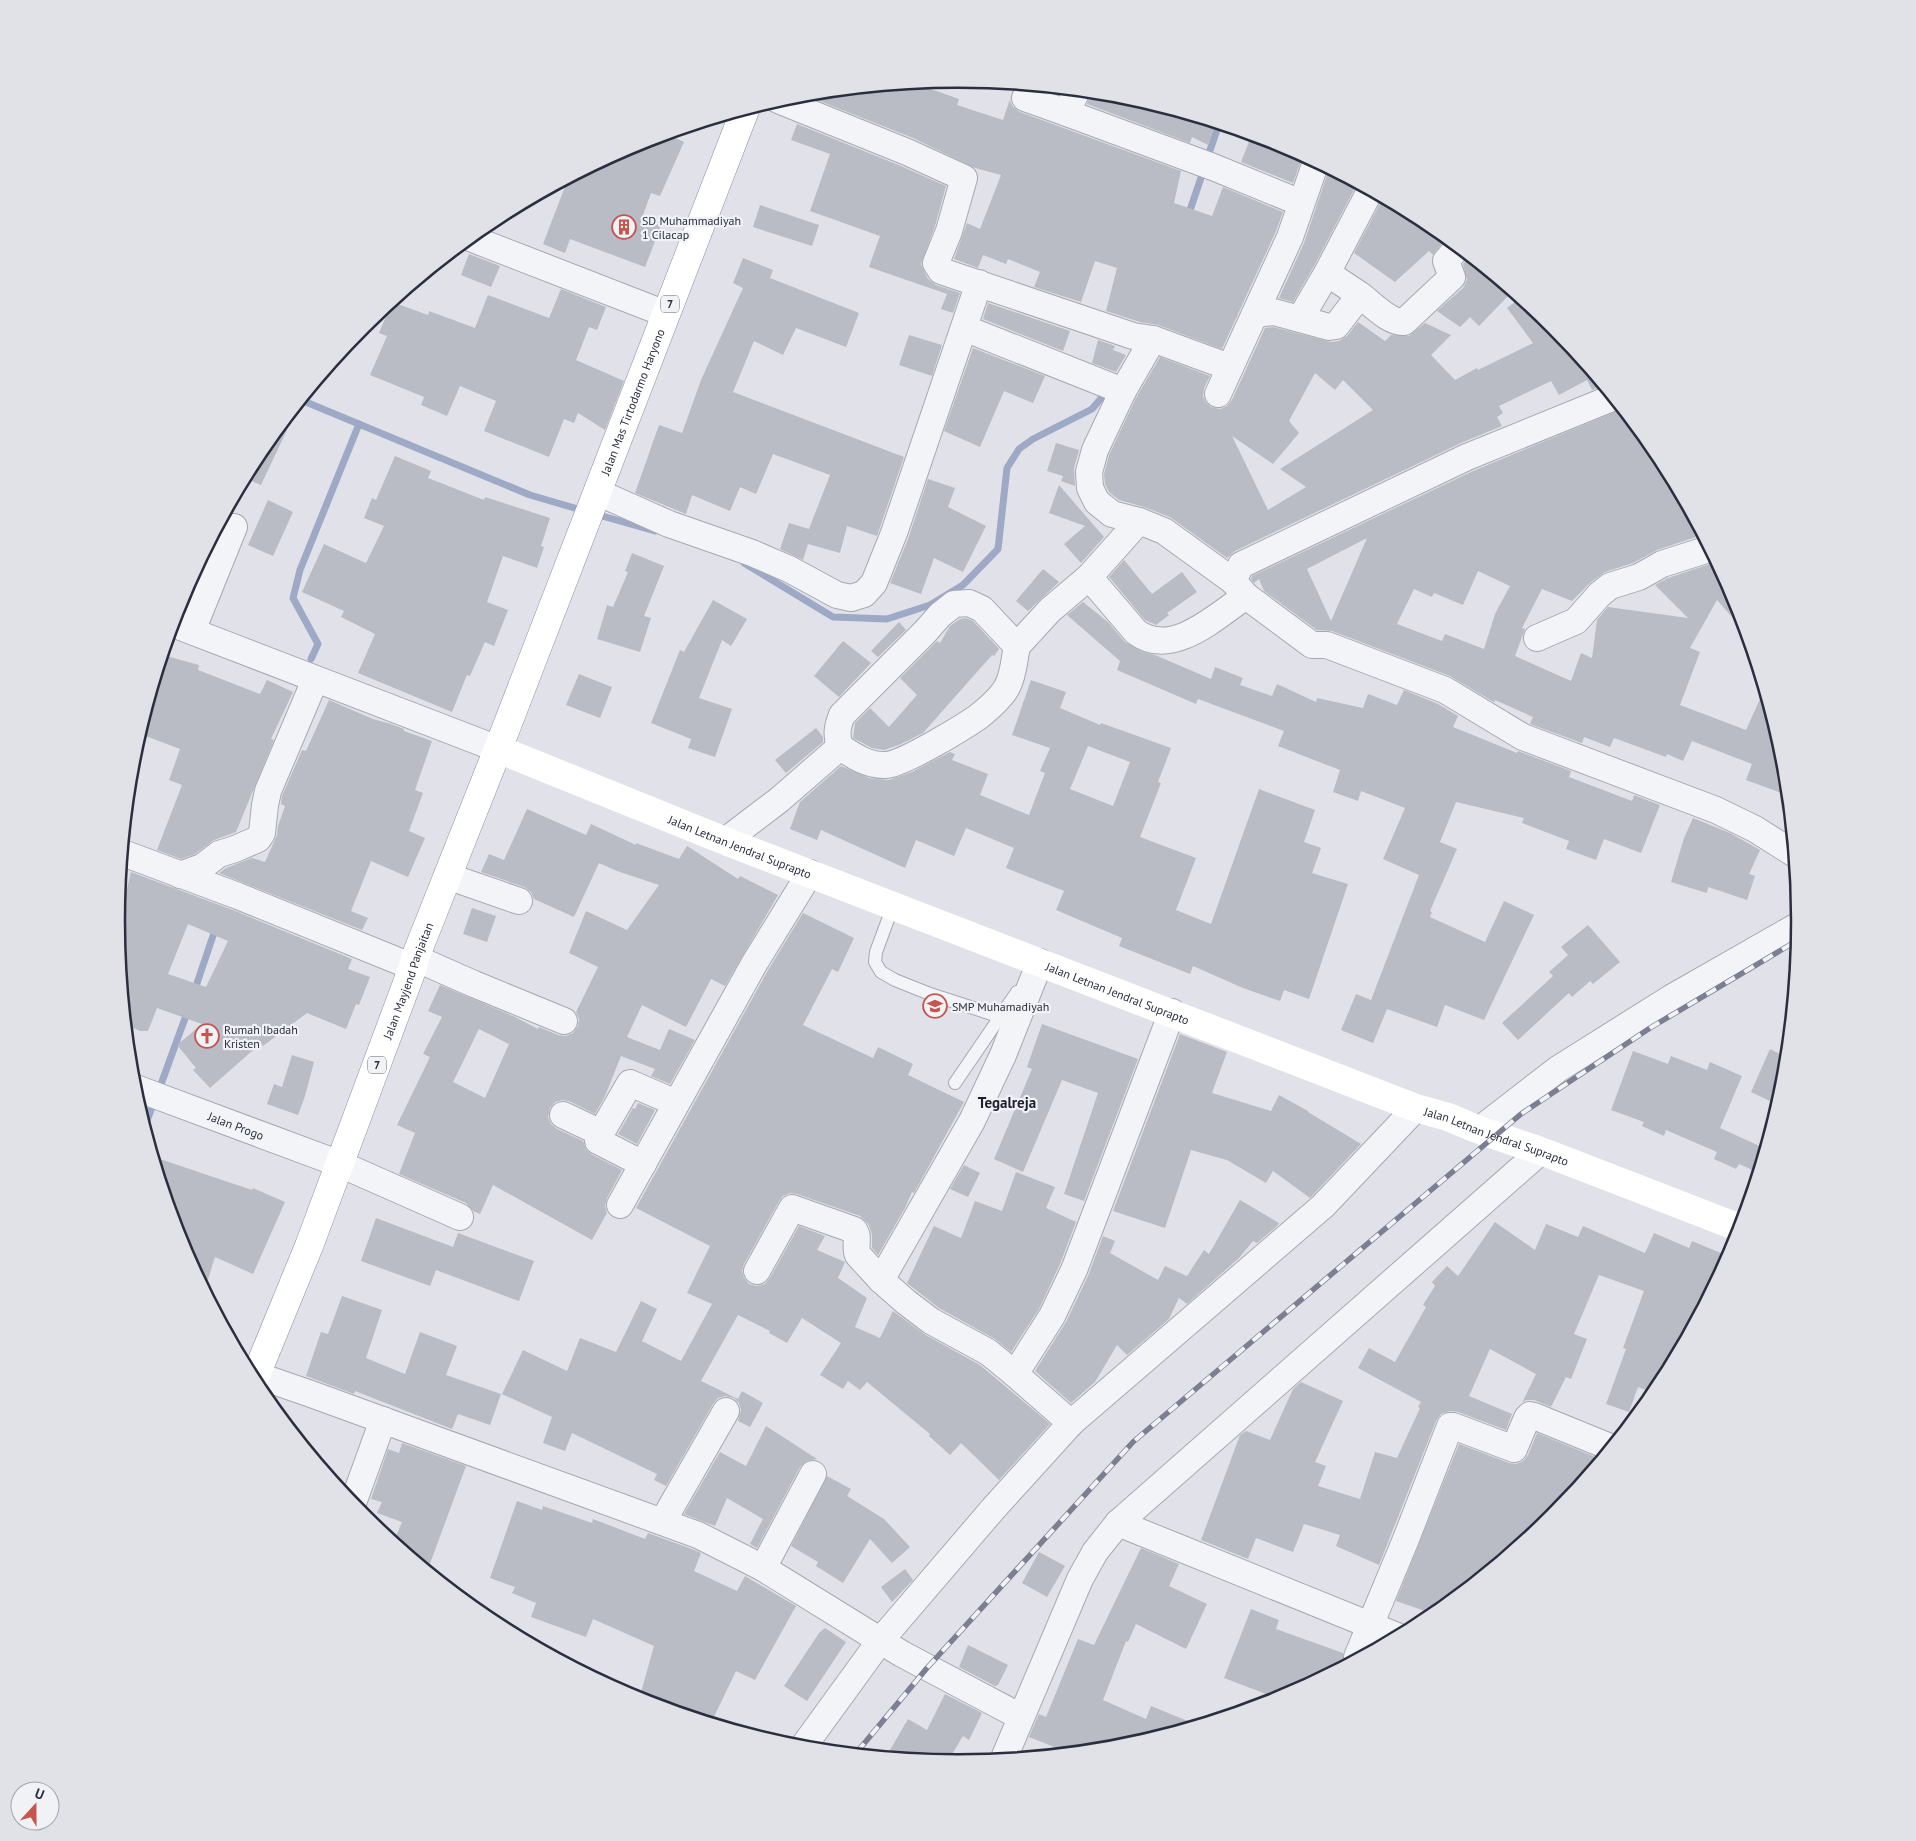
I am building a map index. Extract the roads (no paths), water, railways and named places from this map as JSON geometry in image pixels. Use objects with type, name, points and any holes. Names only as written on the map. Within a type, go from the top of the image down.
[{"type":"main road","name":"Jalan Mas Tirtodarmo Haryono","points":[[596,495],[742,116]]},
{"type":"main road","name":"7","points":[[498,750],[596,495]]},
{"type":"main road","name":"Jalan Letnan Jendral Suprapto","points":[[498,750],[724,841],[1172,1012],[1416,1108],[1448,1117],[1479,1130],[1541,1151],[1733,1225]]},
{"type":"main road","name":"Jalan Mayjend Panjaitan","points":[[258,1371],[309,1246],[414,962],[498,750]]},
{"type":"street","points":[[1025,98],[1072,102],[1203,163],[1301,203]]},
{"type":"street","points":[[790,105],[907,152],[964,178],[949,231],[936,263],[942,270],[1229,367]]},
{"type":"street","points":[[1218,394],[1290,237],[1314,168]]},
{"type":"street","points":[[1300,319],[1327,273],[1368,196]]},
{"type":"street","points":[[477,241],[666,314]]},
{"type":"street","points":[[1327,273],[1392,319],[1404,322],[1452,277],[1446,261],[1454,252]]},
{"type":"street","points":[[596,495],[669,524],[752,553],[789,569],[836,595],[851,598],[864,594],[874,583],[894,533],[979,283]]},
{"type":"street","points":[[1255,314],[1274,312],[1329,327],[1336,326],[1360,295]]},
{"type":"street","points":[[964,328],[1113,387]]},
{"type":"street","points":[[1145,338],[1113,387],[1089,472],[1090,488],[1097,502],[1112,514],[1139,521],[1164,531],[1312,645],[1327,645],[1445,690],[1523,738],[1716,810],[1755,829],[1787,848]]},
{"type":"street","points":[[1089,577],[1136,632],[1144,638],[1154,641],[1179,638],[1196,630],[1240,589],[1241,565],[1467,457],[1608,400]]},
{"type":"street","points":[[1016,655],[982,609],[969,603],[954,604],[842,715],[837,727],[836,737],[840,747],[865,762],[886,765],[906,759],[977,717],[995,702],[1007,688],[1016,655],[1050,610],[1089,577],[1139,521]]},
{"type":"street","points":[[234,527],[182,627],[498,750]]},
{"type":"street","points":[[1537,638],[1576,621],[1600,594],[1610,586],[1639,577],[1662,564],[1704,551]]},
{"type":"street","points":[[180,875],[202,866],[219,854],[258,839],[262,833],[268,791],[315,680]]},
{"type":"street","points":[[724,841],[779,800],[840,747]]},
{"type":"street","points":[[128,855],[474,984],[564,1021]]},
{"type":"street","points":[[620,1205],[754,964],[810,873]]},
{"type":"street","points":[[447,876],[519,901]]},
{"type":"street","points":[[1479,1130],[1558,1068],[1671,998],[1791,931]]},
{"type":"street","points":[[881,1280],[972,1121],[1003,1054],[1039,962]]},
{"type":"street","points":[[1015,1374],[1052,1316],[1074,1270],[1172,1012]]},
{"type":"street","points":[[643,1164],[598,1141],[600,1133],[630,1083],[676,1103]]},
{"type":"street","name":"Jalan Progo","points":[[143,1091],[340,1164],[460,1217]]},
{"type":"street","points":[[809,1739],[880,1641],[993,1509],[1071,1423],[1323,1206],[1416,1108]]},
{"type":"street","points":[[563,1115],[600,1133]]},
{"type":"street","points":[[1006,1752],[1080,1579],[1095,1552],[1118,1523],[1541,1151]]},
{"type":"street","points":[[756,1271],[792,1208],[854,1230],[857,1235],[856,1251],[858,1256],[881,1280],[924,1315],[988,1352],[1071,1423]]},
{"type":"street","points":[[264,1381],[383,1420],[698,1535],[763,1568],[880,1641],[1021,1717]]},
{"type":"street","points":[[663,1521],[726,1411]]},
{"type":"street","points":[[1360,1650],[1450,1426],[1514,1449],[1527,1418],[1534,1416],[1605,1445]]},
{"type":"street","points":[[356,1496],[383,1420]]},
{"type":"street","points":[[763,1568],[813,1474]]},
{"type":"street","points":[[1118,1523],[1389,1633]]},
{"type":"lane","points":[[892,906],[876,952],[875,962],[881,972],[913,987],[1001,1017]]},
{"type":"lane","points":[[955,1083],[1039,962]]},
{"type":"waterway","points":[[1207,159],[1217,129]]},
{"type":"waterway","points":[[1188,216],[1204,169]]},
{"type":"waterway","points":[[744,563],[833,617],[887,619],[930,605],[963,585],[998,549],[1007,468],[1019,449],[1033,439],[1092,409],[1108,390]]},
{"type":"waterway","points":[[306,402],[530,495],[585,511]]},
{"type":"waterway","points":[[311,659],[318,644],[293,598],[300,570],[359,424]]},
{"type":"waterway","points":[[595,514],[655,531]]},
{"type":"waterway","points":[[194,992],[216,927]]},
{"type":"waterway","points":[[160,1087],[188,1010]]},
{"type":"waterway","points":[[149,1116],[151,1110]]},
{"type":"railway","points":[[861,1747],[927,1668],[1133,1442],[1521,1114],[1650,1028],[1790,945]]},
{"type":"place","name":"SD Muhammadiyah 1 Cilacap","points":[[624,227]]},
{"type":"place","name":"SMP Muhamadiyah","points":[[935,1006]]},
{"type":"place","name":"Rumah Ibadah Kristen","points":[[207,1036]]},
{"type":"district","name":"Tegalreja","points":[[1007,1102]]}]
